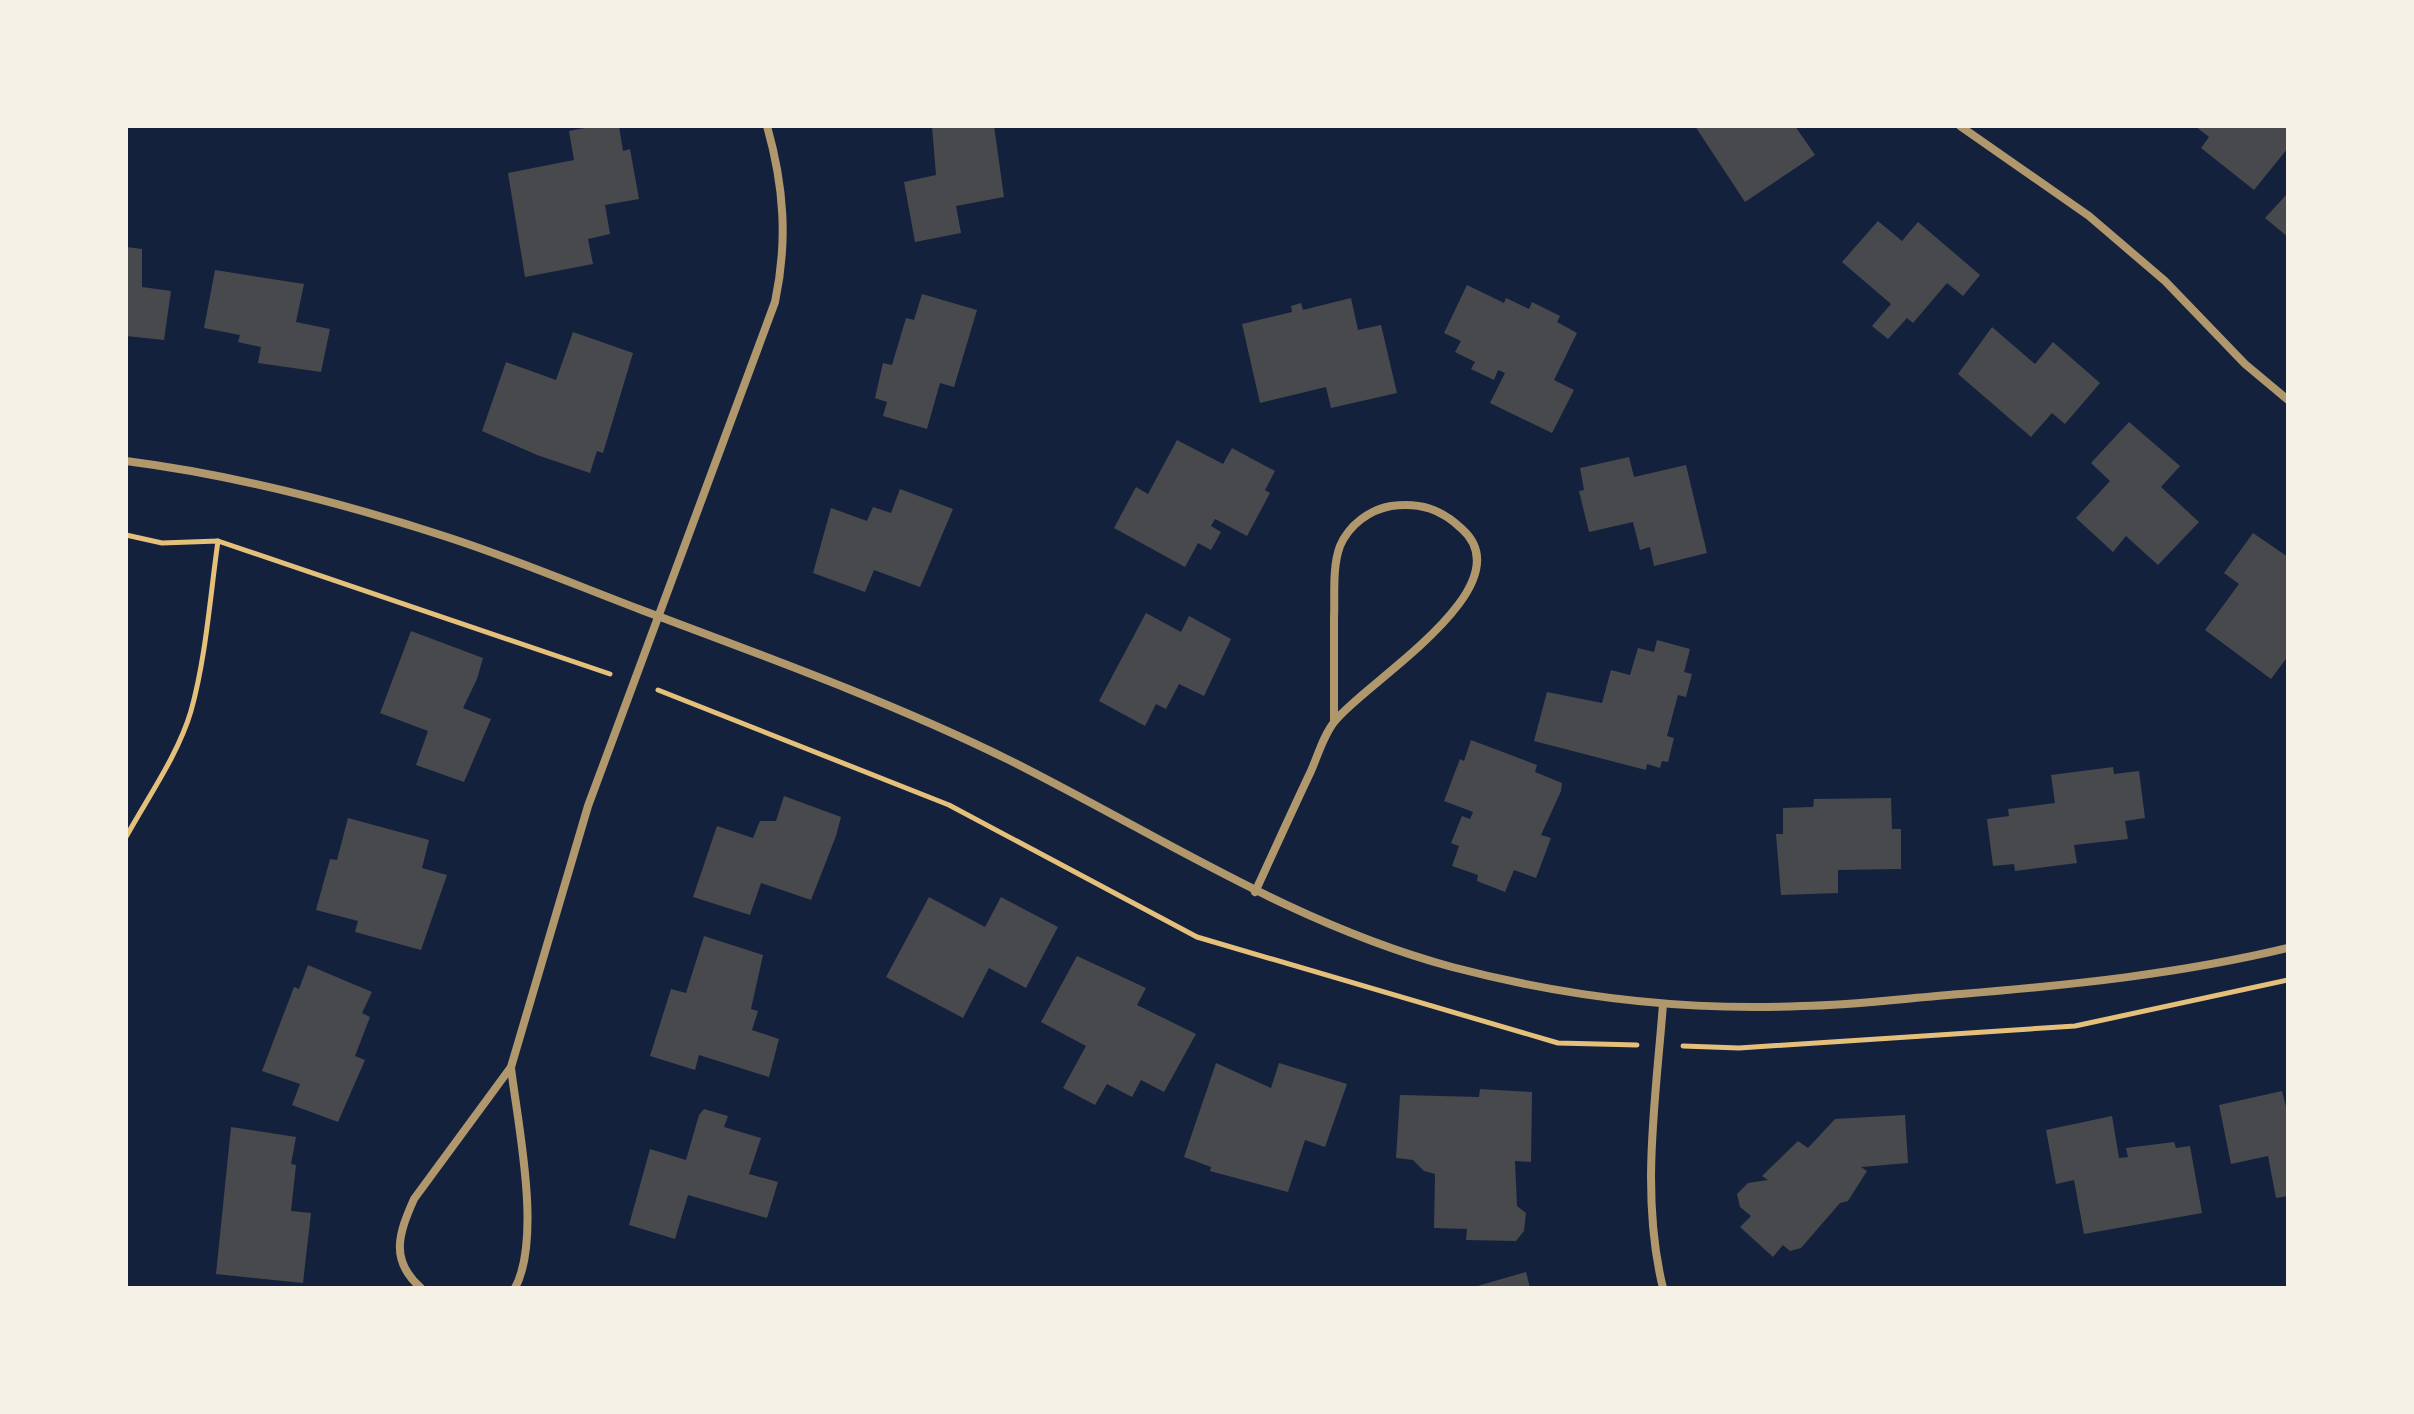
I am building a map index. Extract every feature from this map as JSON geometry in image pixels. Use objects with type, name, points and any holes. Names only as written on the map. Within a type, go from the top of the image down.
[{"type":"street","points":[[421,1288],[407,1276],[401,1258],[398,1241],[403,1222],[414,1199],[511,1067],[588,806],[775,302],[781,266],[784,205],[767,126]]},
{"type":"street","points":[[1960,126],[2089,216],[2165,281],[2245,364],[2288,400]]},
{"type":"street","points":[[126,461],[266,486],[329,501],[451,539],[658,616],[791,666],[953,734],[1095,804],[1255,892],[1316,919],[1448,966],[1526,985],[1663,1004],[1803,1006],[2078,984],[2172,971],[2288,948]]},
{"type":"street","points":[[1255,892],[1334,721],[1335,582],[1340,547],[1352,528],[1366,515],[1381,508],[1425,505],[1452,519],[1469,534],[1476,555],[1477,571],[1448,616],[1424,644],[1334,721]]},
{"type":"street","points":[[1663,1004],[1650,1206],[1653,1249],[1663,1288]]},
{"type":"street","points":[[511,1067],[527,1235],[527,1255],[515,1288]]},
{"type":"path","points":[[126,535],[162,543],[218,541],[297,569]]},
{"type":"path","points":[[126,837],[174,750],[190,714],[218,541]]},
{"type":"path","points":[[949,805],[1197,937],[1558,1043],[1739,1048],[2075,1026],[2288,980]]},
{"type":"building","points":[[619,126],[623,151],[630,149],[639,199],[605,205],[610,234],[588,239],[593,264],[525,277],[508,173],[574,160],[569,131]]},
{"type":"building","points":[[932,126],[994,126],[1004,197],[956,206],[961,233],[915,242],[904,182],[936,175]]},
{"type":"building","points":[[1695,126],[1795,126],[1815,155],[1745,202]]},
{"type":"building","points":[[2195,126],[2288,126],[2288,148],[2254,190],[2201,148],[2209,137]]},
{"type":"building","points":[[2288,193],[2288,237],[2265,218]]},
{"type":"building","points":[[1878,221],[1902,241],[1918,222],[1980,275],[1963,296],[1947,283],[1913,323],[1907,318],[1888,339],[1872,326],[1891,304],[1842,262]]},
{"type":"building","points":[[126,247],[142,249],[142,287],[171,291],[164,340],[126,336]]},
{"type":"building","points":[[215,270],[304,284],[296,322],[330,329],[321,372],[258,363],[261,347],[238,342],[240,335],[204,328]]},
{"type":"building","points":[[1467,285],[1504,303],[1506,298],[1529,309],[1532,302],[1560,316],[1557,322],[1577,333],[1554,380],[1574,390],[1552,433],[1490,403],[1505,373],[1498,370],[1494,380],[1471,369],[1475,362],[1455,352],[1461,341],[1444,333]]},
{"type":"building","points":[[922,294],[977,310],[954,387],[940,383],[927,429],[883,416],[887,402],[875,398],[883,363],[892,365],[906,318],[914,320]]},
{"type":"building","points":[[1351,298],[1358,330],[1381,325],[1397,393],[1331,408],[1326,387],[1260,403],[1242,324],[1292,312],[1291,306],[1301,303],[1303,310]]},
{"type":"building","points":[[1992,327],[2035,364],[2053,342],[2100,383],[2065,424],[2052,413],[2031,437],[1958,374]]},
{"type":"building","points":[[573,332],[633,353],[603,453],[597,451],[590,473],[537,455],[482,431],[506,362],[556,380]]},
{"type":"building","points":[[2129,422],[2180,466],[2161,487],[2199,522],[2158,565],[2126,536],[2113,552],[2076,518],[2110,481],[2091,463]]},
{"type":"building","points":[[1177,440],[1223,464],[1232,448],[1275,471],[1265,490],[1270,493],[1247,536],[1215,519],[1211,526],[1221,532],[1211,550],[1198,543],[1185,567],[1114,528],[1136,487],[1148,494]]},
{"type":"building","points":[[1629,457],[1634,477],[1686,465],[1707,553],[1654,566],[1650,547],[1640,550],[1633,522],[1589,532],[1579,491],[1584,490],[1580,468]]},
{"type":"building","points":[[900,489],[953,509],[920,587],[874,570],[865,592],[813,573],[831,508],[867,521],[873,507],[891,513]]},
{"type":"building","points":[[2253,533],[2288,557],[2288,656],[2271,679],[2205,630],[2239,584],[2224,573]]},
{"type":"building","points":[[1146,613],[1181,632],[1189,616],[1231,639],[1204,696],[1179,684],[1166,709],[1156,704],[1145,726],[1099,701]]},
{"type":"building","points":[[411,631],[483,658],[463,708],[491,719],[464,782],[416,765],[428,731],[380,713]]},
{"type":"building","points":[[1657,640],[1690,649],[1684,672],[1692,674],[1686,697],[1678,695],[1667,736],[1674,738],[1668,762],[1662,761],[1660,768],[1647,764],[1646,770],[1534,741],[1547,692],[1602,703],[1611,670],[1630,675],[1638,648],[1654,652]]},
{"type":"building","points":[[1471,740],[1537,765],[1535,772],[1562,783],[1541,835],[1551,838],[1536,878],[1514,870],[1505,892],[1477,881],[1478,875],[1452,866],[1459,846],[1451,843],[1462,816],[1470,819],[1473,812],[1444,801]]},
{"type":"building","points":[[2113,767],[2114,774],[2139,771],[2145,818],[2125,821],[2128,839],[2074,845],[2077,863],[2015,871],[2014,864],[1993,866],[1987,819],[2009,816],[2008,809],[2055,803],[2051,775]]},
{"type":"building","points":[[784,796],[841,817],[811,900],[761,883],[750,915],[693,897],[717,826],[753,838],[760,821],[776,821]]},
{"type":"building","points":[[1891,798],[1892,829],[1901,829],[1901,869],[1838,870],[1838,893],[1781,895],[1776,834],[1783,834],[1783,808],[1813,807],[1814,799]]},
{"type":"building","points":[[348,818],[429,840],[422,868],[447,875],[421,950],[355,932],[358,921],[316,910],[330,859],[337,860]]},
{"type":"building","points":[[929,897],[985,927],[1001,897],[1058,927],[1026,988],[989,968],[963,1018],[886,977]]},
{"type":"building","points":[[704,936],[763,955],[751,1009],[758,1011],[752,1030],[779,1039],[769,1077],[699,1055],[695,1070],[650,1056],[671,989],[686,993]]},
{"type":"building","points":[[1077,956],[1146,988],[1137,1005],[1196,1034],[1164,1092],[1141,1080],[1132,1097],[1107,1084],[1095,1105],[1063,1088],[1086,1046],[1041,1022]]},
{"type":"building","points":[[308,965],[372,992],[362,1013],[370,1017],[355,1056],[365,1060],[338,1122],[292,1105],[300,1084],[262,1071],[294,987],[299,989]]},
{"type":"building","points":[[1216,1063],[1271,1088],[1279,1063],[1347,1084],[1325,1147],[1305,1140],[1288,1192],[1210,1171],[1211,1167],[1184,1157]]},
{"type":"building","points":[[1480,1089],[1532,1092],[1531,1162],[1515,1161],[1517,1206],[1526,1213],[1524,1231],[1516,1241],[1466,1240],[1467,1229],[1434,1228],[1435,1174],[1424,1171],[1413,1160],[1396,1158],[1400,1095],[1479,1097]]},
{"type":"building","points":[[2282,1091],[2288,1115],[2288,1196],[2276,1198],[2268,1156],[2231,1164],[2219,1105]]},
{"type":"building","points":[[704,1109],[728,1116],[724,1127],[761,1138],[749,1174],[778,1182],[767,1218],[688,1195],[675,1239],[629,1225],[650,1149],[686,1160],[699,1115]]},
{"type":"building","points":[[1905,1115],[1908,1163],[1861,1167],[1867,1171],[1848,1201],[1840,1203],[1801,1248],[1790,1251],[1783,1245],[1773,1257],[1740,1227],[1751,1216],[1740,1207],[1737,1194],[1748,1183],[1768,1180],[1762,1176],[1798,1141],[1808,1148],[1835,1119]]},
{"type":"building","points":[[2112,1116],[2119,1158],[2128,1157],[2126,1148],[2174,1142],[2176,1148],[2190,1146],[2202,1213],[2084,1234],[2074,1180],[2056,1184],[2046,1130]]},
{"type":"building","points":[[231,1127],[296,1137],[291,1164],[296,1165],[291,1211],[311,1213],[303,1283],[216,1274]]},
{"type":"building","points":[[1526,1272],[1530,1288],[1474,1288],[1474,1287]]}]
